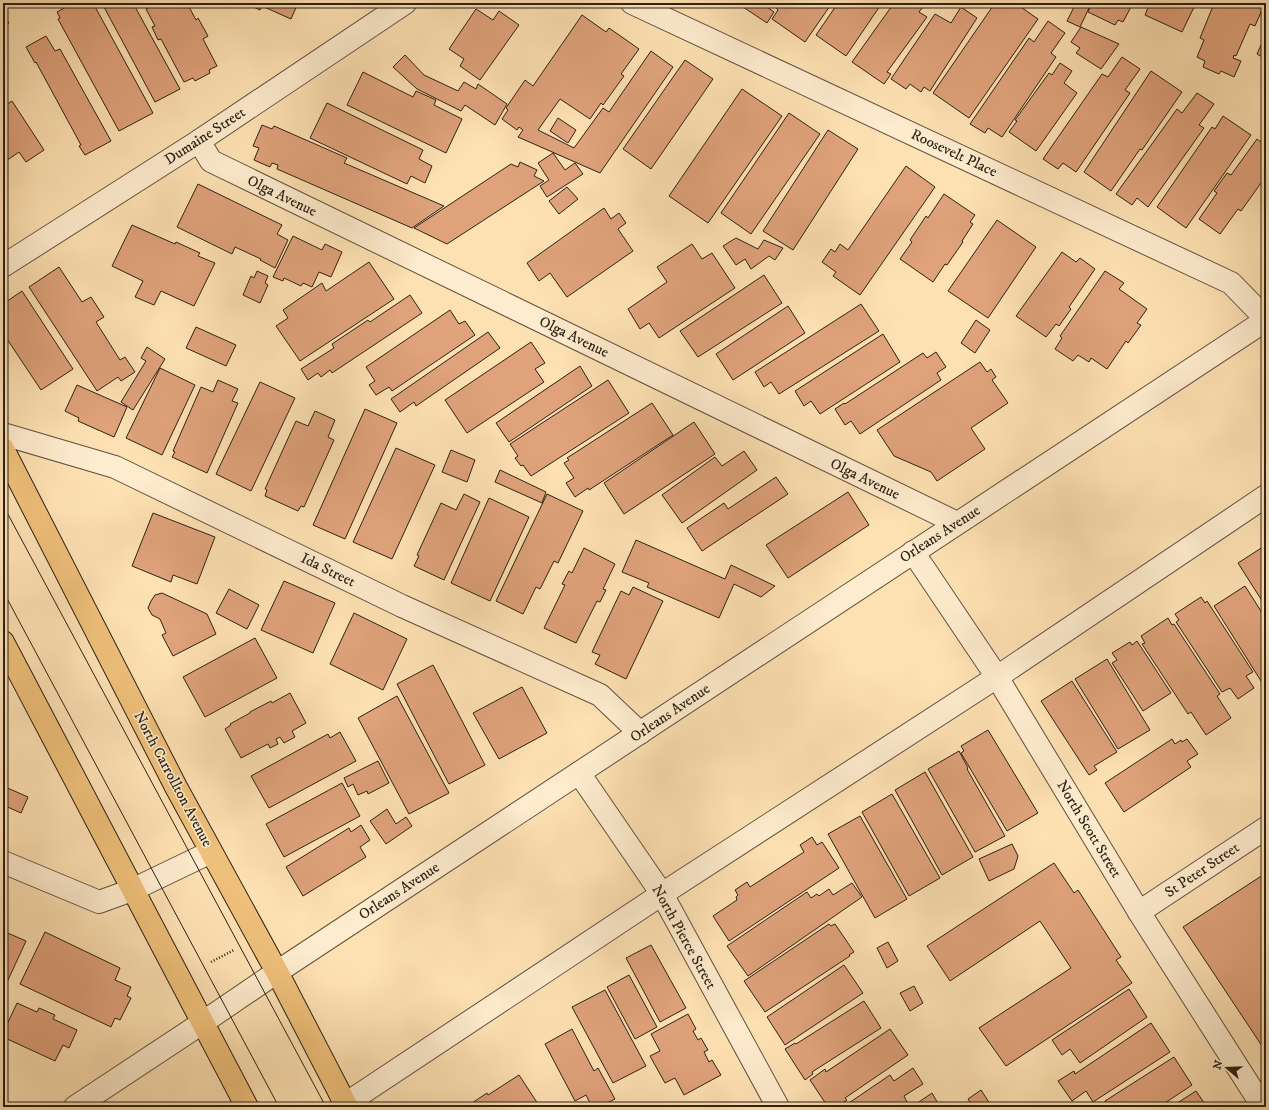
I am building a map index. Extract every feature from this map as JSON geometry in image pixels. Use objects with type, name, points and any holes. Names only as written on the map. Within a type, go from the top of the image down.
[{"type":"main road","name":"North Carrollton Avenue","points":[[3,449],[176,787],[277,972],[345,1106]]},
{"type":"main road","points":[[3,642],[247,1107]]},
{"type":"street","name":"Dumaine Street","points":[[3,266],[199,141],[405,3]]},
{"type":"street","name":"Roosevelt Place","points":[[632,3],[1231,283],[1266,319]]},
{"type":"street","name":"Olga Avenue","points":[[199,141],[211,161],[957,523]]},
{"type":"street","name":"Orleans Avenue","points":[[75,1107],[1266,319]]},
{"type":"street","name":"Ida Street","points":[[3,434],[115,468],[402,606],[600,695],[640,733]]},
{"type":"street","points":[[345,1106],[662,894],[997,677],[1266,496]]},
{"type":"street","name":"North Scott Street","points":[[913,552],[997,677],[1139,912],[1263,1107]]},
{"type":"street","name":"North Pierce Street","points":[[579,773],[662,894],[778,1107]]},
{"type":"street","name":"St Peter Street","points":[[1139,912],[1266,828]]},
{"type":"street","points":[[3,862],[99,902],[132,890],[211,852]]},
{"type":"path","points":[[211,962],[234,950]]},
{"type":"building","points":[[73,3],[93,3],[153,113],[119,131],[58,19],[60,18],[57,12]]},
{"type":"building","points":[[111,3],[133,3],[180,89],[155,102],[104,7]]},
{"type":"building","points":[[157,3],[187,3],[196,20],[198,18],[208,36],[203,39],[217,66],[209,70],[210,73],[195,81],[193,78],[184,82],[161,39],[158,40],[152,27],[155,26],[146,9]]},
{"type":"building","points":[[245,3],[298,3],[291,19],[262,6],[260,10]]},
{"type":"building","points":[[737,3],[770,3],[767,7],[774,12],[767,23]]},
{"type":"building","points":[[779,3],[832,3],[805,42],[772,19],[778,10],[776,8]]},
{"type":"building","points":[[838,3],[882,3],[846,56],[816,35]]},
{"type":"building","points":[[894,3],[926,3],[919,12],[927,17],[887,72],[891,74],[884,84],[852,62]]},
{"type":"building","points":[[995,3],[1015,3],[1038,19],[969,118],[933,93]]},
{"type":"building","points":[[1053,3],[1065,3],[1063,8]]},
{"type":"building","points":[[1076,3],[1091,4],[1080,27],[1067,21]]},
{"type":"building","points":[[1092,3],[1133,3],[1123,22],[1118,20],[1115,25],[1088,12]]},
{"type":"building","points":[[1150,3],[1196,3],[1182,32],[1145,15]]},
{"type":"building","points":[[1212,3],[1265,3],[1255,26],[1250,24],[1236,56],[1234,55],[1233,58],[1241,61],[1234,77],[1221,71],[1219,74],[1203,67],[1205,61],[1197,57],[1204,40],[1200,38],[1213,6],[1211,5]]},
{"type":"building","points":[[961,7],[977,18],[930,91],[924,87],[921,92],[910,84],[906,89],[891,79],[935,14],[951,23]]},
{"type":"building","points":[[476,9],[493,20],[499,11],[519,25],[480,80],[460,66],[464,59],[449,49]]},
{"type":"building","points":[[3,14],[9,23],[3,27]]},
{"type":"building","points":[[582,15],[606,32],[609,28],[639,49],[621,74],[624,76],[603,105],[601,103],[590,119],[560,99],[538,130],[574,148],[603,108],[609,112],[651,51],[673,67],[600,173],[518,137],[523,130],[519,127],[517,130],[502,119],[508,110],[506,108],[525,80],[533,86]]},
{"type":"building","points":[[1048,21],[1065,33],[1051,53],[1056,57],[1002,137],[988,128],[985,133],[970,124],[1029,38],[1034,42]]},
{"type":"building","points":[[1081,27],[1119,44],[1101,69],[1076,53],[1080,48],[1071,42]]},
{"type":"building","points":[[1266,34],[1266,59],[1257,54]]},
{"type":"building","points":[[46,36],[55,51],[60,49],[111,141],[85,155],[36,62],[35,63],[26,47]]},
{"type":"building","points":[[405,55],[424,75],[458,91],[464,82],[476,89],[478,84],[507,104],[495,125],[465,105],[461,111],[417,89],[393,67]]},
{"type":"building","points":[[1122,57],[1140,69],[1125,90],[1130,93],[1076,172],[1063,163],[1058,169],[1043,159],[1102,74],[1108,77]]},
{"type":"building","points":[[685,60],[713,79],[651,169],[623,149]]},
{"type":"building","points":[[1060,63],[1072,71],[1064,83],[1077,93],[1036,151],[1009,132],[1017,121],[1015,120],[1049,73],[1052,75]]},
{"type":"building","points":[[1151,71],[1182,92],[1142,150],[1140,149],[1111,191],[1084,172]]},
{"type":"building","points":[[363,72],[413,97],[416,91],[436,100],[434,105],[462,119],[446,153],[347,105]]},
{"type":"building","points":[[742,89],[782,116],[708,223],[669,196]]},
{"type":"building","points":[[1197,93],[1214,104],[1199,125],[1204,128],[1148,207],[1137,198],[1132,205],[1116,194],[1177,109],[1182,113]]},
{"type":"building","points":[[12,101],[44,150],[26,162],[19,152],[3,163],[3,107]]},
{"type":"building","points":[[327,103],[423,150],[419,159],[432,166],[425,183],[411,176],[407,184],[310,138]]},
{"type":"building","points":[[789,113],[820,134],[751,234],[721,213]]},
{"type":"building","points":[[1223,116],[1251,135],[1186,228],[1157,207],[1212,127],[1215,129]]},
{"type":"building","points":[[558,118],[576,130],[568,143],[550,131]]},
{"type":"building","points":[[262,125],[272,129],[274,126],[347,158],[344,163],[444,206],[412,228],[277,169],[278,165],[272,163],[270,167],[254,160],[259,148],[253,146]]},
{"type":"building","points":[[828,130],[858,149],[793,250],[763,231]]},
{"type":"building","points":[[1257,139],[1266,146],[1266,176],[1241,211],[1238,209],[1220,234],[1199,219],[1217,193],[1214,191],[1227,173],[1231,175]]},
{"type":"building","points":[[553,153],[565,170],[575,163],[583,174],[547,197],[540,186],[549,180],[538,163]]},
{"type":"building","points":[[520,162],[537,170],[534,176],[544,181],[447,244],[414,228],[511,164],[518,167]]},
{"type":"building","points":[[3,163],[7,168],[3,170]]},
{"type":"building","points":[[906,166],[935,187],[860,295],[833,276],[836,272],[822,262],[831,249],[835,252],[840,244],[848,250]]},
{"type":"building","points":[[198,184],[282,225],[277,234],[288,240],[275,268],[260,260],[261,259],[235,247],[232,254],[177,227]]},
{"type":"building","points":[[567,187],[578,199],[559,214],[549,201]]},
{"type":"building","points":[[944,194],[975,215],[970,222],[973,224],[962,241],[963,242],[933,282],[900,259],[912,242],[910,240],[926,216],[928,218]]},
{"type":"building","points":[[604,208],[611,219],[619,213],[626,223],[618,229],[633,251],[567,297],[550,273],[539,281],[527,263]]},
{"type":"building","points":[[997,220],[1036,247],[988,318],[948,291]]},
{"type":"building","points":[[132,225],[175,244],[176,242],[200,253],[198,256],[215,263],[194,306],[161,291],[154,305],[135,297],[143,281],[112,266]]},
{"type":"building","points":[[293,236],[322,250],[325,244],[342,252],[331,277],[319,272],[312,287],[303,283],[301,286],[284,278],[283,281],[273,277]]},
{"type":"building","points":[[736,238],[758,249],[764,240],[783,248],[775,260],[769,256],[751,269],[745,259],[736,265],[723,246]]},
{"type":"building","points":[[692,244],[702,259],[712,253],[735,288],[659,338],[649,323],[640,329],[628,309],[667,282],[657,267]]},
{"type":"building","points":[[1062,252],[1076,262],[1080,258],[1095,269],[1069,307],[1071,309],[1059,326],[1056,324],[1046,337],[1016,316]]},
{"type":"building","points":[[369,262],[394,299],[300,361],[276,326],[288,318],[283,310],[322,283],[326,291]]},
{"type":"building","points":[[59,267],[82,302],[91,297],[104,317],[96,322],[120,360],[125,357],[135,372],[121,381],[118,377],[97,391],[29,287]]},
{"type":"building","points":[[257,271],[268,276],[265,283],[268,285],[260,303],[243,295],[251,276],[254,278]]},
{"type":"building","points":[[1105,271],[1124,283],[1119,289],[1147,309],[1137,323],[1141,325],[1128,343],[1126,341],[1107,369],[1091,358],[1089,362],[1078,355],[1073,361],[1055,349],[1062,338],[1060,336]]},
{"type":"building","points":[[764,275],[782,303],[698,357],[680,331]]},
{"type":"building","points":[[22,291],[73,369],[41,390],[3,333],[3,304]]},
{"type":"building","points":[[410,295],[422,313],[332,373],[330,370],[321,377],[318,373],[308,380],[301,369],[334,348],[332,344],[368,320],[370,322]]},
{"type":"building","points":[[861,304],[879,331],[779,394],[771,382],[764,387],[755,372]]},
{"type":"building","points":[[788,306],[805,333],[733,380],[716,354]]},
{"type":"building","points":[[450,310],[459,324],[465,321],[475,335],[392,391],[389,387],[376,395],[369,385],[375,381],[366,367]]},
{"type":"building","points":[[976,320],[990,330],[975,353],[961,343]]},
{"type":"building","points":[[196,327],[236,345],[226,366],[186,348]]},
{"type":"building","points":[[488,332],[500,348],[416,406],[414,402],[400,412],[391,399]]},
{"type":"building","points":[[883,334],[900,362],[820,414],[811,401],[804,406],[795,391]]},
{"type":"building","points":[[531,342],[545,363],[535,369],[544,382],[467,433],[445,400]]},
{"type":"building","points":[[147,347],[165,359],[133,410],[121,402],[146,361],[141,358]]},
{"type":"building","points":[[936,352],[946,367],[937,373],[941,380],[860,434],[851,421],[845,425],[835,409],[923,353],[927,358]]},
{"type":"building","points":[[980,362],[987,372],[991,369],[996,377],[992,380],[1008,403],[971,428],[985,449],[937,481],[931,472],[894,456],[877,430]]},
{"type":"building","points":[[580,366],[592,386],[509,442],[496,423]]},
{"type":"building","points":[[160,368],[195,385],[162,455],[126,438]]},
{"type":"building","points":[[218,380],[238,389],[232,401],[238,403],[207,473],[172,457],[175,452],[173,451],[201,387],[213,392]]},
{"type":"building","points":[[608,380],[629,413],[531,476],[523,465],[521,466],[515,458],[518,456],[510,444]]},
{"type":"building","points":[[260,382],[295,398],[251,491],[216,474]]},
{"type":"building","points":[[77,385],[127,407],[114,437],[78,421],[79,418],[65,411]]},
{"type":"building","points":[[652,403],[673,435],[589,490],[588,488],[575,497],[566,483],[574,478],[564,463],[569,460],[567,458]]},
{"type":"building","points":[[365,409],[397,423],[345,539],[313,525]]},
{"type":"building","points":[[315,411],[335,420],[328,437],[334,440],[304,507],[301,506],[298,511],[265,496],[267,490],[265,489],[296,421],[308,426]]},
{"type":"building","points":[[694,422],[715,454],[624,514],[604,483]]},
{"type":"building","points":[[396,448],[435,465],[392,559],[353,542]]},
{"type":"building","points":[[451,450],[475,460],[467,482],[442,472]]},
{"type":"building","points":[[744,451],[757,470],[682,523],[662,495],[715,457],[722,466]]},
{"type":"building","points":[[500,470],[546,492],[542,503],[495,482]]},
{"type":"building","points":[[776,477],[788,494],[702,551],[687,528],[724,503],[728,509]]},
{"type":"building","points":[[848,492],[869,525],[788,578],[766,545]]},
{"type":"building","points":[[464,494],[480,502],[444,580],[414,566],[419,556],[417,555],[441,503],[456,510]]},
{"type":"building","points":[[547,494],[583,511],[558,563],[554,561],[540,589],[536,587],[523,614],[496,601]]},
{"type":"building","points":[[489,498],[529,517],[490,601],[451,583]]},
{"type":"building","points":[[153,513],[215,537],[197,584],[173,575],[171,582],[132,566]]},
{"type":"building","points":[[636,540],[725,579],[731,565],[775,586],[761,597],[734,584],[719,618],[647,587],[649,583],[622,572]]},
{"type":"building","points":[[1266,545],[1266,607],[1238,563]]},
{"type":"building","points":[[584,548],[615,564],[603,589],[606,590],[600,602],[597,601],[576,643],[544,628],[565,585],[562,584],[569,571],[572,573]]},
{"type":"building","points":[[284,581],[335,603],[313,653],[261,630]]},
{"type":"building","points":[[1245,586],[1266,619],[1266,689],[1214,606]]},
{"type":"building","points":[[633,587],[663,601],[626,679],[595,664],[600,655],[592,652],[621,591],[629,595]]},
{"type":"building","points":[[229,589],[259,605],[247,629],[216,613]]},
{"type":"building","points":[[162,593],[207,614],[216,634],[173,656],[162,635],[166,633],[160,619],[152,615],[148,608],[155,595]]},
{"type":"building","points":[[1201,597],[1205,603],[1207,601],[1253,672],[1246,676],[1254,688],[1238,699],[1230,688],[1222,692],[1176,622],[1179,620],[1175,614]]},
{"type":"building","points":[[354,613],[407,639],[383,690],[330,664]]},
{"type":"building","points":[[1168,618],[1172,625],[1174,624],[1220,694],[1217,696],[1231,718],[1206,735],[1191,712],[1188,714],[1142,644],[1145,643],[1141,636]]},
{"type":"building","points":[[255,638],[277,678],[205,717],[183,677]]},
{"type":"building","points":[[1137,641],[1171,693],[1143,711],[1112,663],[1117,660],[1112,653],[1130,642],[1132,645]]},
{"type":"building","points":[[1107,659],[1150,730],[1118,749],[1075,679]]},
{"type":"building","points":[[433,665],[485,765],[449,784],[397,684]]},
{"type":"building","points":[[1072,681],[1117,752],[1094,766],[1097,770],[1089,775],[1041,701]]},
{"type":"building","points":[[522,687],[547,733],[499,759],[473,713]]},
{"type":"building","points":[[290,693],[306,723],[292,731],[295,737],[284,743],[280,737],[276,739],[278,744],[270,748],[268,744],[241,758],[225,729],[231,725],[230,724],[250,712],[271,701],[272,703]]},
{"type":"building","points":[[397,696],[449,793],[409,814],[358,718]]},
{"type":"building","points":[[988,730],[1038,813],[1007,831],[961,753],[964,751],[961,746]]},
{"type":"building","points":[[340,732],[356,761],[269,808],[251,776],[328,734],[330,738]]},
{"type":"building","points":[[1172,739],[1175,744],[1181,740],[1182,742],[1187,739],[1198,754],[1187,761],[1191,767],[1124,812],[1105,783]]},
{"type":"building","points":[[959,751],[968,768],[967,769],[1005,836],[975,852],[928,769]]},
{"type":"building","points":[[378,761],[389,783],[368,794],[367,791],[358,795],[353,784],[348,787],[344,778]]},
{"type":"building","points":[[925,772],[973,857],[942,875],[895,790]]},
{"type":"building","points":[[342,783],[360,816],[284,857],[266,824]]},
{"type":"building","points":[[3,786],[28,797],[21,813],[3,805]]},
{"type":"building","points":[[892,794],[940,878],[909,896],[862,812]]},
{"type":"building","points":[[387,809],[396,824],[406,817],[412,826],[386,844],[370,821]]},
{"type":"building","points":[[860,816],[907,899],[875,918],[828,834]]},
{"type":"building","points":[[361,825],[370,840],[360,847],[366,857],[303,896],[286,867],[349,828],[351,832]]},
{"type":"building","points":[[812,837],[817,845],[822,842],[839,868],[729,941],[713,916],[737,900],[736,897],[738,895],[735,890],[747,882],[750,887],[804,852],[800,845]]},
{"type":"building","points":[[1012,844],[1018,856],[1014,869],[989,881],[979,859]]},
{"type":"building","points":[[1054,863],[1074,893],[1078,890],[1121,957],[1116,960],[1132,983],[1006,1066],[979,1028],[1071,968],[1040,921],[950,981],[927,946]]},
{"type":"building","points":[[1266,873],[1266,1052],[1183,927]]},
{"type":"building","points":[[852,883],[862,897],[748,976],[727,946],[807,892],[811,898],[817,894],[819,896],[829,889],[833,895]]},
{"type":"building","points":[[829,924],[831,926],[835,924],[854,952],[765,1012],[744,981]]},
{"type":"building","points":[[3,931],[26,941],[3,991]]},
{"type":"building","points":[[45,932],[120,968],[115,980],[131,987],[127,996],[131,998],[120,1020],[115,1018],[111,1027],[20,984]]},
{"type":"building","points":[[888,942],[898,961],[887,968],[877,948]]},
{"type":"building","points":[[651,945],[686,1008],[660,1022],[626,958]]},
{"type":"building","points":[[844,965],[863,993],[785,1045],[767,1017]]},
{"type":"building","points":[[629,975],[657,1027],[635,1039],[607,987]]},
{"type":"building","points":[[914,986],[923,1003],[910,1011],[900,993]]},
{"type":"building","points":[[1129,989],[1147,1017],[1080,1063],[1070,1049],[1062,1055],[1052,1040]]},
{"type":"building","points":[[605,990],[646,1066],[613,1083],[572,1007]]},
{"type":"building","points":[[864,1001],[881,1028],[812,1072],[813,1074],[805,1080],[785,1049],[795,1043],[796,1044]]},
{"type":"building","points":[[17,1003],[37,1012],[39,1008],[55,1015],[53,1019],[77,1030],[69,1048],[63,1045],[55,1061],[3,1037],[3,1033]]},
{"type":"building","points":[[688,1014],[696,1029],[693,1031],[698,1040],[701,1038],[708,1050],[704,1052],[709,1062],[712,1060],[721,1075],[684,1095],[675,1078],[665,1083],[650,1056],[660,1051],[651,1034]]},
{"type":"building","points":[[1151,1023],[1170,1052],[1093,1102],[1086,1091],[1072,1101],[1058,1081],[1074,1071],[1075,1074]]},
{"type":"building","points":[[572,1029],[594,1071],[598,1068],[615,1099],[599,1107],[592,1107],[586,1095],[575,1101],[545,1044]]},
{"type":"building","points":[[890,1029],[908,1055],[845,1098],[847,1100],[836,1107],[828,1107],[810,1080],[825,1069],[826,1072]]},
{"type":"building","points":[[1174,1057],[1192,1085],[1159,1107],[1099,1107],[1106,1103],[1105,1101]]},
{"type":"building","points":[[913,1068],[923,1084],[904,1096],[907,1102],[899,1107],[843,1107],[890,1075],[894,1081]]},
{"type":"building","points":[[519,1075],[540,1107],[466,1107],[487,1093],[488,1095]]},
{"type":"building","points":[[981,1090],[992,1107],[973,1107],[968,1099]]},
{"type":"building","points":[[1196,1091],[1207,1107],[1171,1107]]},
{"type":"building","points":[[932,1093],[940,1107],[918,1107],[916,1104]]},
{"type":"tram line","points":[[3,505],[326,1107]]},
{"type":"tram line","points":[[3,591],[279,1107]]}]
